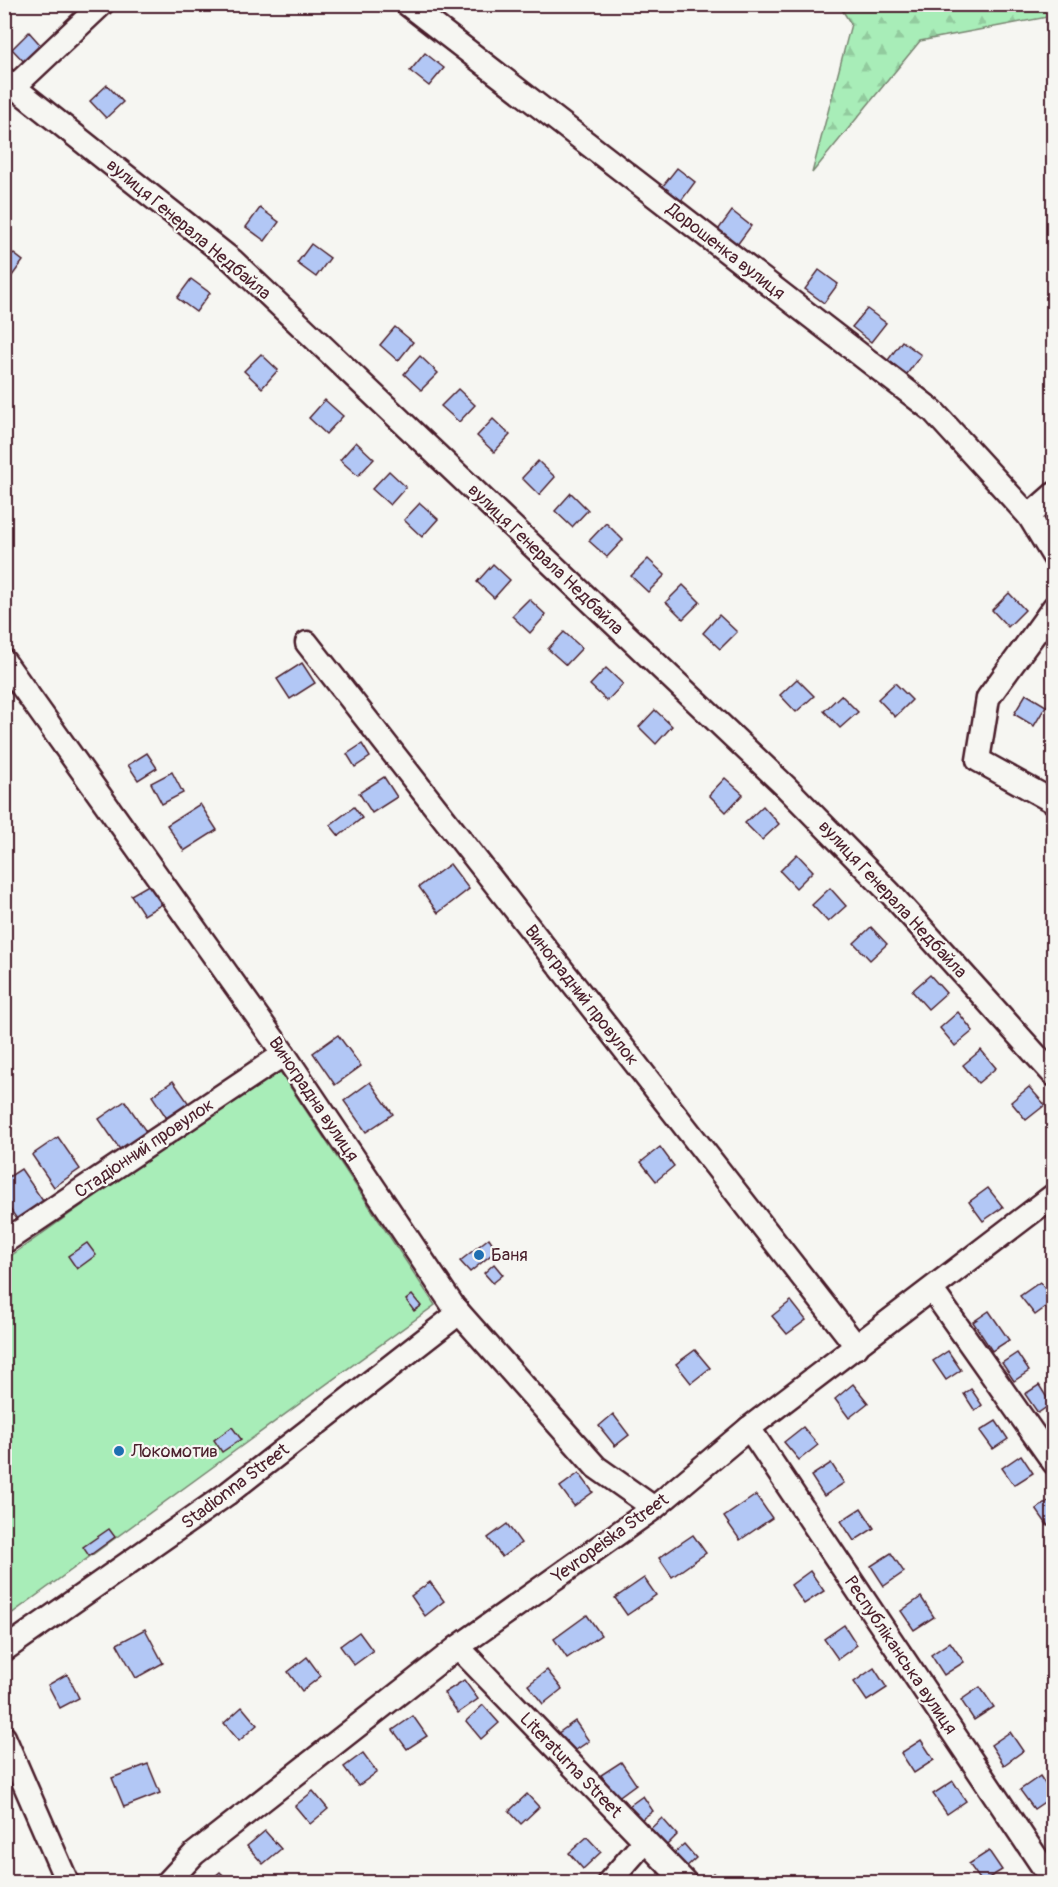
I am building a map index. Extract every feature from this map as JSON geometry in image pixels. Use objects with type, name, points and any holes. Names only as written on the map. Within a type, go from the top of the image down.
[{"type":"street","points":[[9,83],[102,4]]},
{"type":"street","name":"Дорошенка вулиця","points":[[407,4],[933,411],[1029,516],[1053,557]]},
{"type":"street","name":"вулиця Генерала Недбайла","points":[[9,83],[232,260],[785,786],[891,894],[1053,1075]]},
{"type":"street","points":[[1029,516],[1053,494]]},
{"type":"street","points":[[1053,607],[988,698],[978,760],[1053,802]]},
{"type":"street","name":"Виноградний провулок","points":[[307,643],[857,1347]]},
{"type":"street","name":"Виноградна вулиця","points":[[4,661],[284,1054],[459,1313],[596,1467],[654,1508]]},
{"type":"street","name":"Стадіонний провулок","points":[[4,1242],[284,1054]]},
{"type":"street","name":"Yevropeiska Street","points":[[168,1882],[194,1854],[458,1647],[654,1508],[749,1428],[1053,1195]]},
{"type":"street","points":[[932,1290],[1053,1463]]},
{"type":"street","name":"Stadionna Street","points":[[4,1650],[227,1494],[459,1313]]},
{"type":"street","name":"Республіканська вулиця","points":[[749,1428],[1053,1882]]},
{"type":"street","name":"Literaturna Street","points":[[458,1647],[685,1882]]},
{"type":"street","points":[[4,1737],[68,1882]]},
{"type":"street","points":[[609,1882],[645,1841]]},
{"type":"green space","points":[[839,5],[1053,5],[1053,16],[920,41],[812,173],[851,24]]},
{"type":"green space","name":"Локомотив","points":[[277,1067],[435,1305],[11,1614],[5,1598],[5,1260]]},
{"type":"building","points":[[460,4],[475,4],[469,12]]},
{"type":"building","points":[[29,32],[45,50],[28,66],[12,49]]},
{"type":"building","points":[[425,53],[444,68],[429,86],[410,71]]},
{"type":"building","points":[[107,85],[123,102],[106,118],[90,101]]},
{"type":"building","points":[[677,168],[695,182],[681,201],[662,187]]},
{"type":"building","points":[[260,208],[279,222],[265,241],[246,227]]},
{"type":"building","points":[[732,211],[751,226],[737,245],[718,230]]},
{"type":"building","points":[[311,244],[330,258],[316,277],[297,263]]},
{"type":"building","points":[[5,247],[23,261],[9,280],[4,277]]},
{"type":"building","points":[[819,270],[838,284],[824,303],[805,289]]},
{"type":"building","points":[[191,279],[210,293],[196,312],[177,298]]},
{"type":"building","points":[[867,309],[886,323],[871,342],[852,327]]},
{"type":"building","points":[[395,327],[413,342],[398,361],[380,345]]},
{"type":"building","points":[[902,341],[921,355],[907,374],[888,360]]},
{"type":"building","points":[[261,354],[278,370],[262,388],[244,371]]},
{"type":"building","points":[[420,356],[438,373],[421,390],[404,374]]},
{"type":"building","points":[[458,389],[475,405],[459,422],[441,406]]},
{"type":"building","points":[[325,400],[343,416],[326,434],[309,418]]},
{"type":"building","points":[[493,419],[510,435],[494,452],[477,436]]},
{"type":"building","points":[[356,442],[374,459],[358,476],[340,460]]},
{"type":"building","points":[[538,461],[555,477],[539,495],[522,478]]},
{"type":"building","points":[[389,471],[406,487],[390,505],[372,489]]},
{"type":"building","points":[[571,493],[588,510],[572,527],[555,511]]},
{"type":"building","points":[[420,503],[438,519],[422,537],[404,520]]},
{"type":"building","points":[[606,523],[623,540],[607,557],[589,541]]},
{"type":"building","points":[[648,559],[665,575],[648,592],[631,576]]},
{"type":"building","points":[[493,564],[510,580],[494,598],[477,582]]},
{"type":"building","points":[[683,585],[700,602],[683,619],[666,602]]},
{"type":"building","points":[[1009,593],[1025,610],[1008,627],[992,610]]},
{"type":"building","points":[[529,599],[546,615],[530,633],[512,616]]},
{"type":"building","points":[[719,615],[737,632],[720,649],[703,633]]},
{"type":"building","points":[[564,632],[582,648],[566,665],[548,649]]},
{"type":"building","points":[[302,663],[315,683],[290,699],[277,679]]},
{"type":"building","points":[[606,668],[623,684],[607,701],[590,685]]},
{"type":"building","points":[[797,679],[814,696],[796,712],[780,695]]},
{"type":"building","points":[[895,683],[912,700],[895,717],[878,699]]},
{"type":"building","points":[[1026,694],[1046,706],[1034,726],[1014,714]]},
{"type":"building","points":[[841,695],[858,712],[840,728],[824,711]]},
{"type":"building","points":[[655,710],[672,726],[656,744],[639,727]]},
{"type":"building","points":[[362,744],[370,757],[355,767],[347,754]]},
{"type":"building","points":[[147,753],[157,768],[138,780],[128,765]]},
{"type":"building","points":[[172,772],[183,793],[162,804],[151,783]]},
{"type":"building","points":[[384,777],[397,797],[372,813],[359,793]]},
{"type":"building","points":[[725,778],[743,794],[726,812],[709,795]]},
{"type":"building","points":[[200,804],[217,830],[184,851],[167,825]]},
{"type":"building","points":[[763,806],[779,824],[762,840],[745,823]]},
{"type":"building","points":[[354,807],[362,818],[339,836],[330,825]]},
{"type":"building","points":[[797,854],[813,871],[796,888],[780,871]]},
{"type":"building","points":[[450,864],[469,889],[438,913],[419,887]]},
{"type":"building","points":[[152,883],[164,903],[144,915],[131,895]]},
{"type":"building","points":[[830,888],[846,906],[828,922],[812,905]]},
{"type":"building","points":[[871,927],[887,944],[870,960],[854,943]]},
{"type":"building","points":[[930,975],[946,993],[928,1009],[912,991]]},
{"type":"building","points":[[958,1012],[973,1031],[955,1046],[940,1028]]},
{"type":"building","points":[[338,1035],[361,1066],[335,1085],[313,1053]]},
{"type":"building","points":[[981,1050],[996,1068],[978,1083],[963,1065]]},
{"type":"building","points":[[173,1081],[192,1108],[170,1123],[152,1096]]},
{"type":"building","points":[[370,1082],[393,1114],[366,1132],[344,1101]]},
{"type":"building","points":[[1029,1087],[1045,1105],[1026,1120],[1011,1102]]},
{"type":"building","points":[[125,1101],[147,1133],[121,1151],[99,1119]]},
{"type":"building","points":[[58,1137],[80,1169],[54,1187],[32,1155]]},
{"type":"building","points":[[660,1147],[674,1166],[656,1181],[641,1162]]},
{"type":"building","points":[[21,1169],[43,1201],[17,1219],[4,1201],[4,1180]]},
{"type":"building","points":[[988,1188],[1003,1207],[983,1221],[969,1202]]},
{"type":"building","name":"Баня","points":[[489,1238],[497,1250],[470,1272],[460,1261]]},
{"type":"building","points":[[87,1243],[96,1255],[77,1269],[68,1256]]},
{"type":"building","points":[[494,1264],[503,1275],[493,1283],[484,1273]]},
{"type":"building","points":[[1040,1282],[1054,1301],[1035,1315],[1020,1296]]},
{"type":"building","points":[[412,1295],[421,1306],[414,1311],[406,1300]]},
{"type":"building","points":[[791,1301],[806,1320],[787,1334],[772,1316]]},
{"type":"building","points":[[989,1311],[1009,1340],[992,1351],[973,1322]]},
{"type":"building","points":[[695,1350],[710,1368],[691,1383],[676,1364]]},
{"type":"building","points":[[948,1351],[961,1370],[946,1380],[933,1361]]},
{"type":"building","points":[[1017,1353],[1029,1371],[1014,1381],[1002,1363]]},
{"type":"building","points":[[853,1384],[868,1403],[849,1418],[835,1399]]},
{"type":"building","points":[[1039,1385],[1051,1404],[1038,1413],[1025,1394]]},
{"type":"building","points":[[971,1389],[982,1405],[975,1411],[964,1394]]},
{"type":"building","points":[[613,1414],[629,1435],[615,1446],[599,1426]]},
{"type":"building","points":[[996,1421],[1008,1439],[993,1449],[980,1431]]},
{"type":"building","points":[[232,1427],[241,1439],[222,1452],[214,1440]]},
{"type":"building","points":[[803,1427],[818,1445],[799,1460],[784,1442]]},
{"type":"building","points":[[1021,1455],[1033,1473],[1014,1485],[1002,1468]]},
{"type":"building","points":[[831,1463],[844,1483],[824,1496],[811,1476]]},
{"type":"building","points":[[579,1473],[593,1492],[574,1506],[560,1487]]},
{"type":"building","points":[[756,1495],[772,1518],[740,1540],[724,1517]]},
{"type":"building","points":[[1052,1499],[1054,1522],[1048,1526],[1036,1509]]},
{"type":"building","points":[[861,1508],[874,1528],[854,1541],[841,1521]]},
{"type":"building","points":[[507,1524],[521,1543],[502,1557],[488,1538]]},
{"type":"building","points":[[109,1529],[115,1537],[89,1556],[83,1547]]},
{"type":"building","points":[[693,1535],[706,1553],[672,1577],[659,1558]]},
{"type":"building","points":[[891,1553],[904,1572],[884,1586],[871,1566]]},
{"type":"building","points":[[810,1571],[824,1591],[804,1604],[791,1585]]},
{"type":"building","points":[[644,1578],[656,1595],[627,1615],[615,1598]]},
{"type":"building","points":[[430,1582],[444,1601],[425,1616],[411,1596]]},
{"type":"building","points":[[921,1597],[934,1617],[914,1630],[901,1611]]},
{"type":"building","points":[[587,1615],[601,1635],[567,1658],[554,1639]]},
{"type":"building","points":[[844,1625],[857,1645],[838,1659],[824,1639]]},
{"type":"building","points":[[145,1629],[163,1663],[136,1678],[117,1644]]},
{"type":"building","points":[[359,1632],[373,1651],[354,1665],[340,1646]]},
{"type":"building","points":[[950,1642],[964,1662],[944,1675],[931,1655]]},
{"type":"building","points":[[307,1657],[321,1676],[302,1691],[288,1672]]},
{"type":"building","points":[[874,1668],[887,1688],[867,1701],[854,1682]]},
{"type":"building","points":[[547,1670],[562,1689],[543,1704],[528,1685]]},
{"type":"building","points":[[67,1674],[79,1698],[60,1708],[48,1685]]},
{"type":"building","points":[[464,1680],[478,1699],[458,1713],[444,1693]]},
{"type":"building","points":[[980,1687],[994,1707],[974,1720],[961,1700]]},
{"type":"building","points":[[483,1705],[499,1723],[481,1739],[466,1721]]},
{"type":"building","points":[[242,1707],[257,1725],[239,1741],[224,1723]]},
{"type":"building","points":[[413,1716],[427,1736],[407,1749],[393,1730]]},
{"type":"building","points":[[575,1721],[589,1741],[570,1754],[557,1734]]},
{"type":"building","points":[[1010,1732],[1023,1751],[1004,1765],[991,1745]]},
{"type":"building","points":[[921,1740],[934,1760],[914,1773],[901,1753]]},
{"type":"building","points":[[363,1753],[377,1772],[358,1786],[344,1767]]},
{"type":"building","points":[[621,1762],[636,1784],[617,1798],[601,1775]]},
{"type":"building","points":[[148,1764],[160,1793],[124,1807],[112,1778]]},
{"type":"building","points":[[1040,1776],[1053,1796],[1034,1809],[1020,1790]]},
{"type":"building","points":[[953,1781],[966,1801],[947,1814],[933,1794]]},
{"type":"building","points":[[313,1791],[328,1809],[310,1824],[295,1806]]},
{"type":"building","points":[[527,1794],[539,1807],[521,1824],[509,1811]]},
{"type":"building","points":[[643,1796],[653,1811],[639,1821],[629,1806]]},
{"type":"building","points":[[662,1818],[677,1835],[664,1848],[648,1831]]},
{"type":"building","points":[[265,1831],[281,1849],[263,1864],[247,1846]]},
{"type":"building","points":[[587,1837],[601,1852],[583,1869],[569,1853]]},
{"type":"building","points":[[684,1844],[696,1858],[685,1868],[672,1855]]},
{"type":"building","points":[[989,1851],[1002,1870],[982,1882],[969,1864]]},
{"type":"building","points":[[220,1872],[230,1882],[208,1882]]},
{"type":"building","points":[[713,1873],[722,1882],[703,1882]]},
{"type":"place","name":"Баня","points":[[479,1255]]},
{"type":"place","name":"Локомотив","points":[[119,1451]]}]
